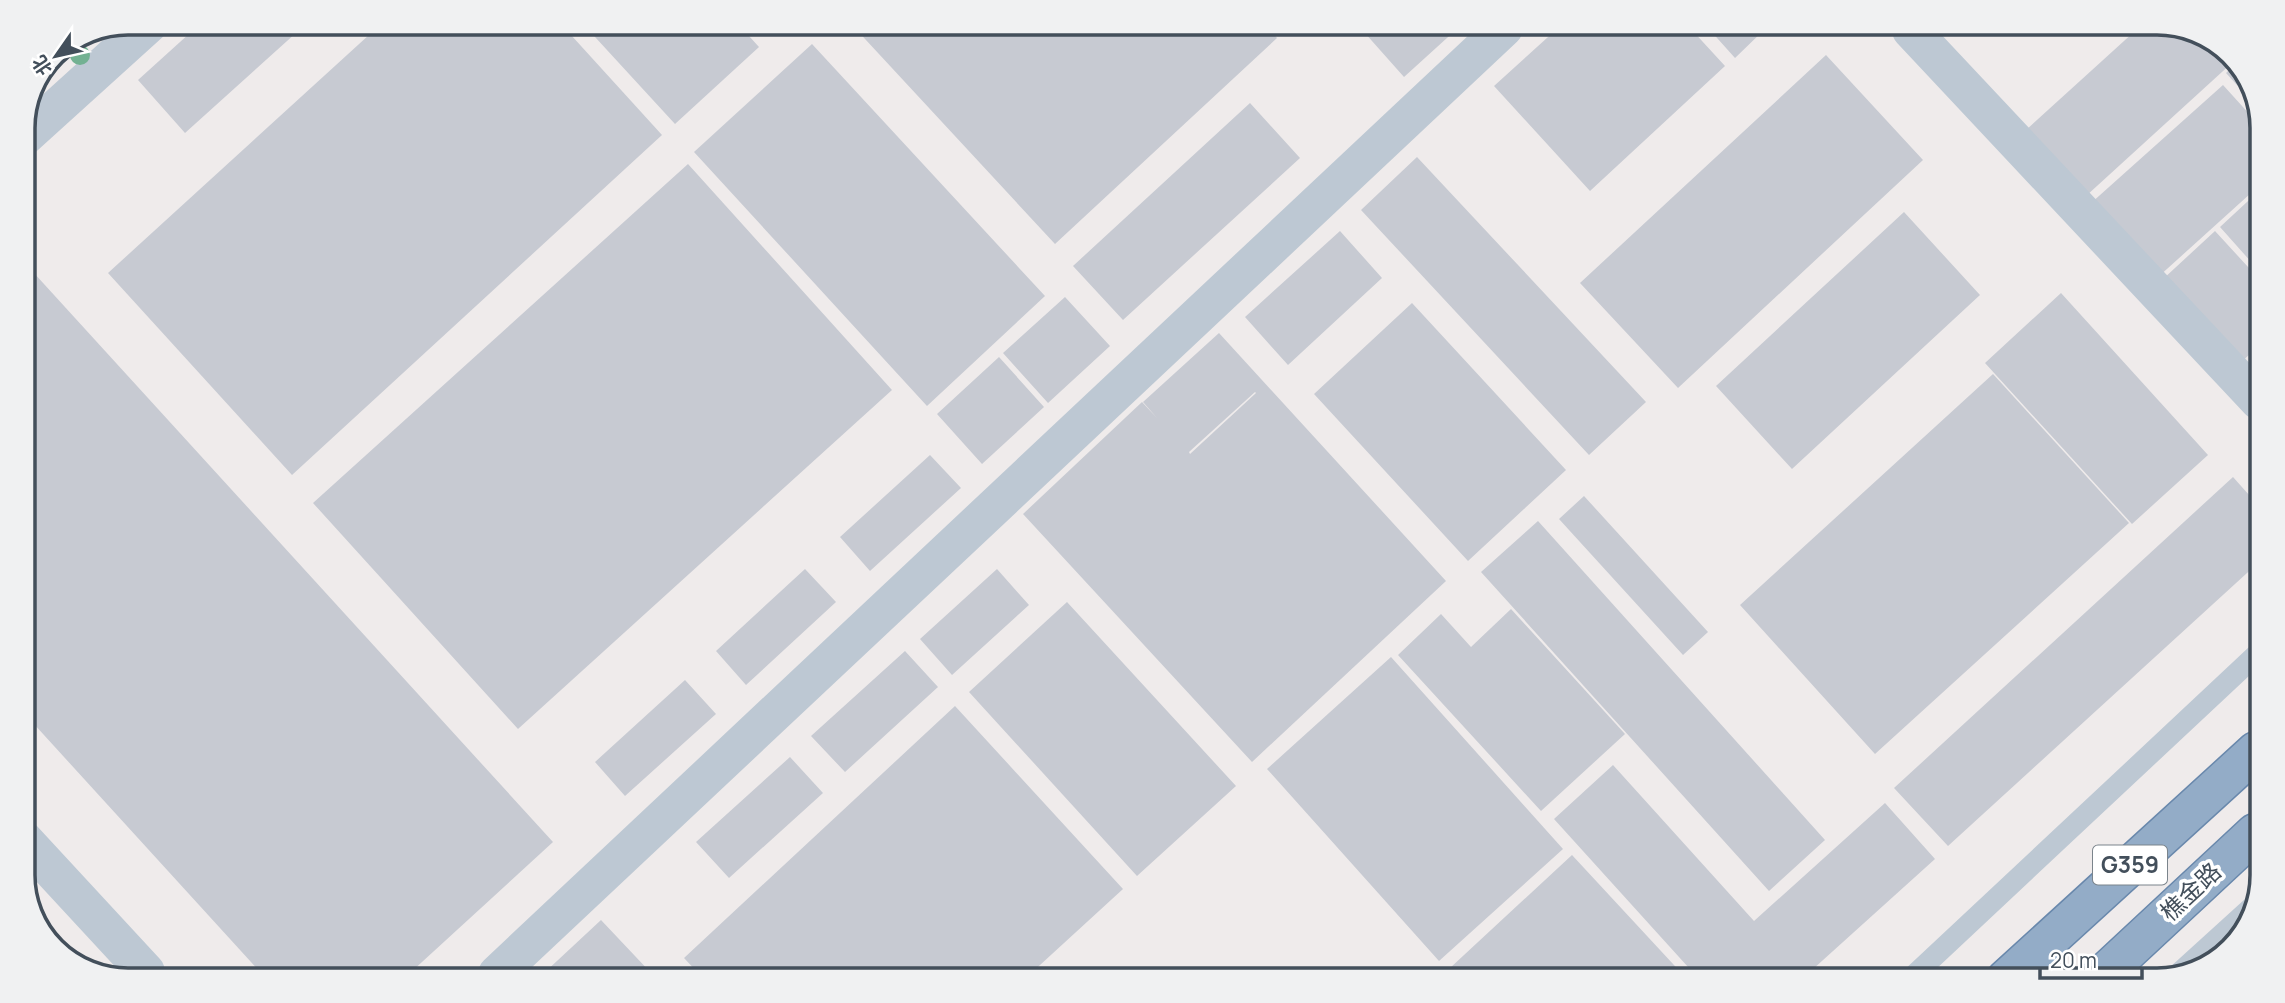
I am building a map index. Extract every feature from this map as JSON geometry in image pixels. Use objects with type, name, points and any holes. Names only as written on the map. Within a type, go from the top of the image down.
[{"type":"highway","name":"G359","points":[[2018,968],[2250,756]]},
{"type":"highway","name":"樵金路","points":[[2110,968],[2250,838]]},
{"type":"street","points":[[35,127],[137,35]]},
{"type":"street","points":[[503,968],[1497,35]]},
{"type":"street","points":[[1916,35],[2250,391]]},
{"type":"street","points":[[35,852],[142,968]]},
{"type":"lane","points":[[1922,968],[2250,661]]},
{"type":"lane","points":[[2193,960],[2239,918]]},
{"type":"building","points":[[188,35],[294,35],[185,133],[138,80]]},
{"type":"building","points":[[369,35],[571,35],[662,135],[292,475],[108,273]]},
{"type":"building","points":[[593,35],[748,35],[759,47],[675,124]]},
{"type":"building","points":[[861,35],[1275,35],[1277,38],[1055,244]]},
{"type":"building","points":[[1367,35],[1450,35],[1404,77]]},
{"type":"building","points":[[1550,35],[1697,35],[1725,66],[1590,191],[1494,86]]},
{"type":"building","points":[[1714,35],[1759,35],[1735,58]]},
{"type":"building","points":[[2131,35],[2175,37],[2192,42],[2213,54],[2227,67],[2086,196],[2026,130]]},
{"type":"building","points":[[812,44],[1045,296],[927,406],[694,152]]},
{"type":"building","points":[[1826,55],[1923,160],[1678,388],[1580,283]]},
{"type":"building","points":[[2229,70],[2242,90],[2226,73]]},
{"type":"building","points":[[2223,85],[2249,113],[2250,194],[2157,278],[2090,204]]},
{"type":"building","points":[[1250,103],[1300,158],[1123,320],[1073,266]]},
{"type":"building","points":[[1417,157],[1646,402],[1589,455],[1361,210]]},
{"type":"building","points":[[688,164],[892,390],[518,729],[313,503]]},
{"type":"building","points":[[2250,199],[2250,261],[2220,227]]},
{"type":"building","points":[[1904,212],[1980,295],[1792,469],[1716,386]]},
{"type":"building","points":[[1340,231],[1382,278],[1288,365],[1245,317]]},
{"type":"building","points":[[2215,231],[2250,269],[2250,354],[2239,364],[2162,280]]},
{"type":"building","points":[[35,274],[553,842],[415,968],[256,968],[35,725]]},
{"type":"building","points":[[2061,293],[2208,455],[2132,524],[1985,363]]},
{"type":"building","points":[[1065,297],[1110,346],[1048,403],[1003,353]]},
{"type":"building","points":[[1412,303],[1566,470],[1468,561],[1314,394]]},
{"type":"building","points":[[1219,333],[1446,581],[1252,762],[1023,514],[1142,402],[1157,418],[1143,402]],"holes":[[[1256,393],[1190,454],[1189,452]]]},
{"type":"building","points":[[999,357],[1044,407],[982,464],[937,414]]},
{"type":"building","points":[[2250,362],[2250,376],[2243,368]]},
{"type":"building","points":[[1993,374],[2129,523],[1875,754],[1740,605]]},
{"type":"building","points":[[930,455],[961,488],[870,571],[840,537]]},
{"type":"building","points":[[2233,477],[2250,496],[2250,570],[1948,846],[1894,788]]},
{"type":"building","points":[[1584,496],[1708,632],[1683,655],[1559,519]]},
{"type":"building","points":[[1538,521],[1825,840],[1769,891],[1481,572]]},
{"type":"building","points":[[805,569],[836,602],[746,685],[716,651]]},
{"type":"building","points":[[997,569],[1029,605],[952,675],[920,639]]},
{"type":"building","points":[[1067,602],[1236,786],[1137,876],[969,692]]},
{"type":"building","points":[[1511,609],[1625,734],[1541,811],[1398,655],[1441,614],[1471,647]]},
{"type":"building","points":[[905,651],[938,687],[845,772],[811,736]]},
{"type":"building","points":[[1391,657],[1563,849],[1439,961],[1267,769]]},
{"type":"building","points":[[685,680],[716,714],[625,796],[595,762]]},
{"type":"building","points":[[955,706],[1123,889],[1037,968],[693,968],[684,958]]},
{"type":"building","points":[[790,757],[823,793],[729,878],[696,842]]},
{"type":"building","points":[[1613,765],[1754,921],[1885,803],[1935,859],[1814,968],[1689,968],[1554,819]]},
{"type":"building","points":[[1572,855],[1677,968],[1450,968]]},
{"type":"building","points":[[601,920],[646,968],[549,968]]}]
